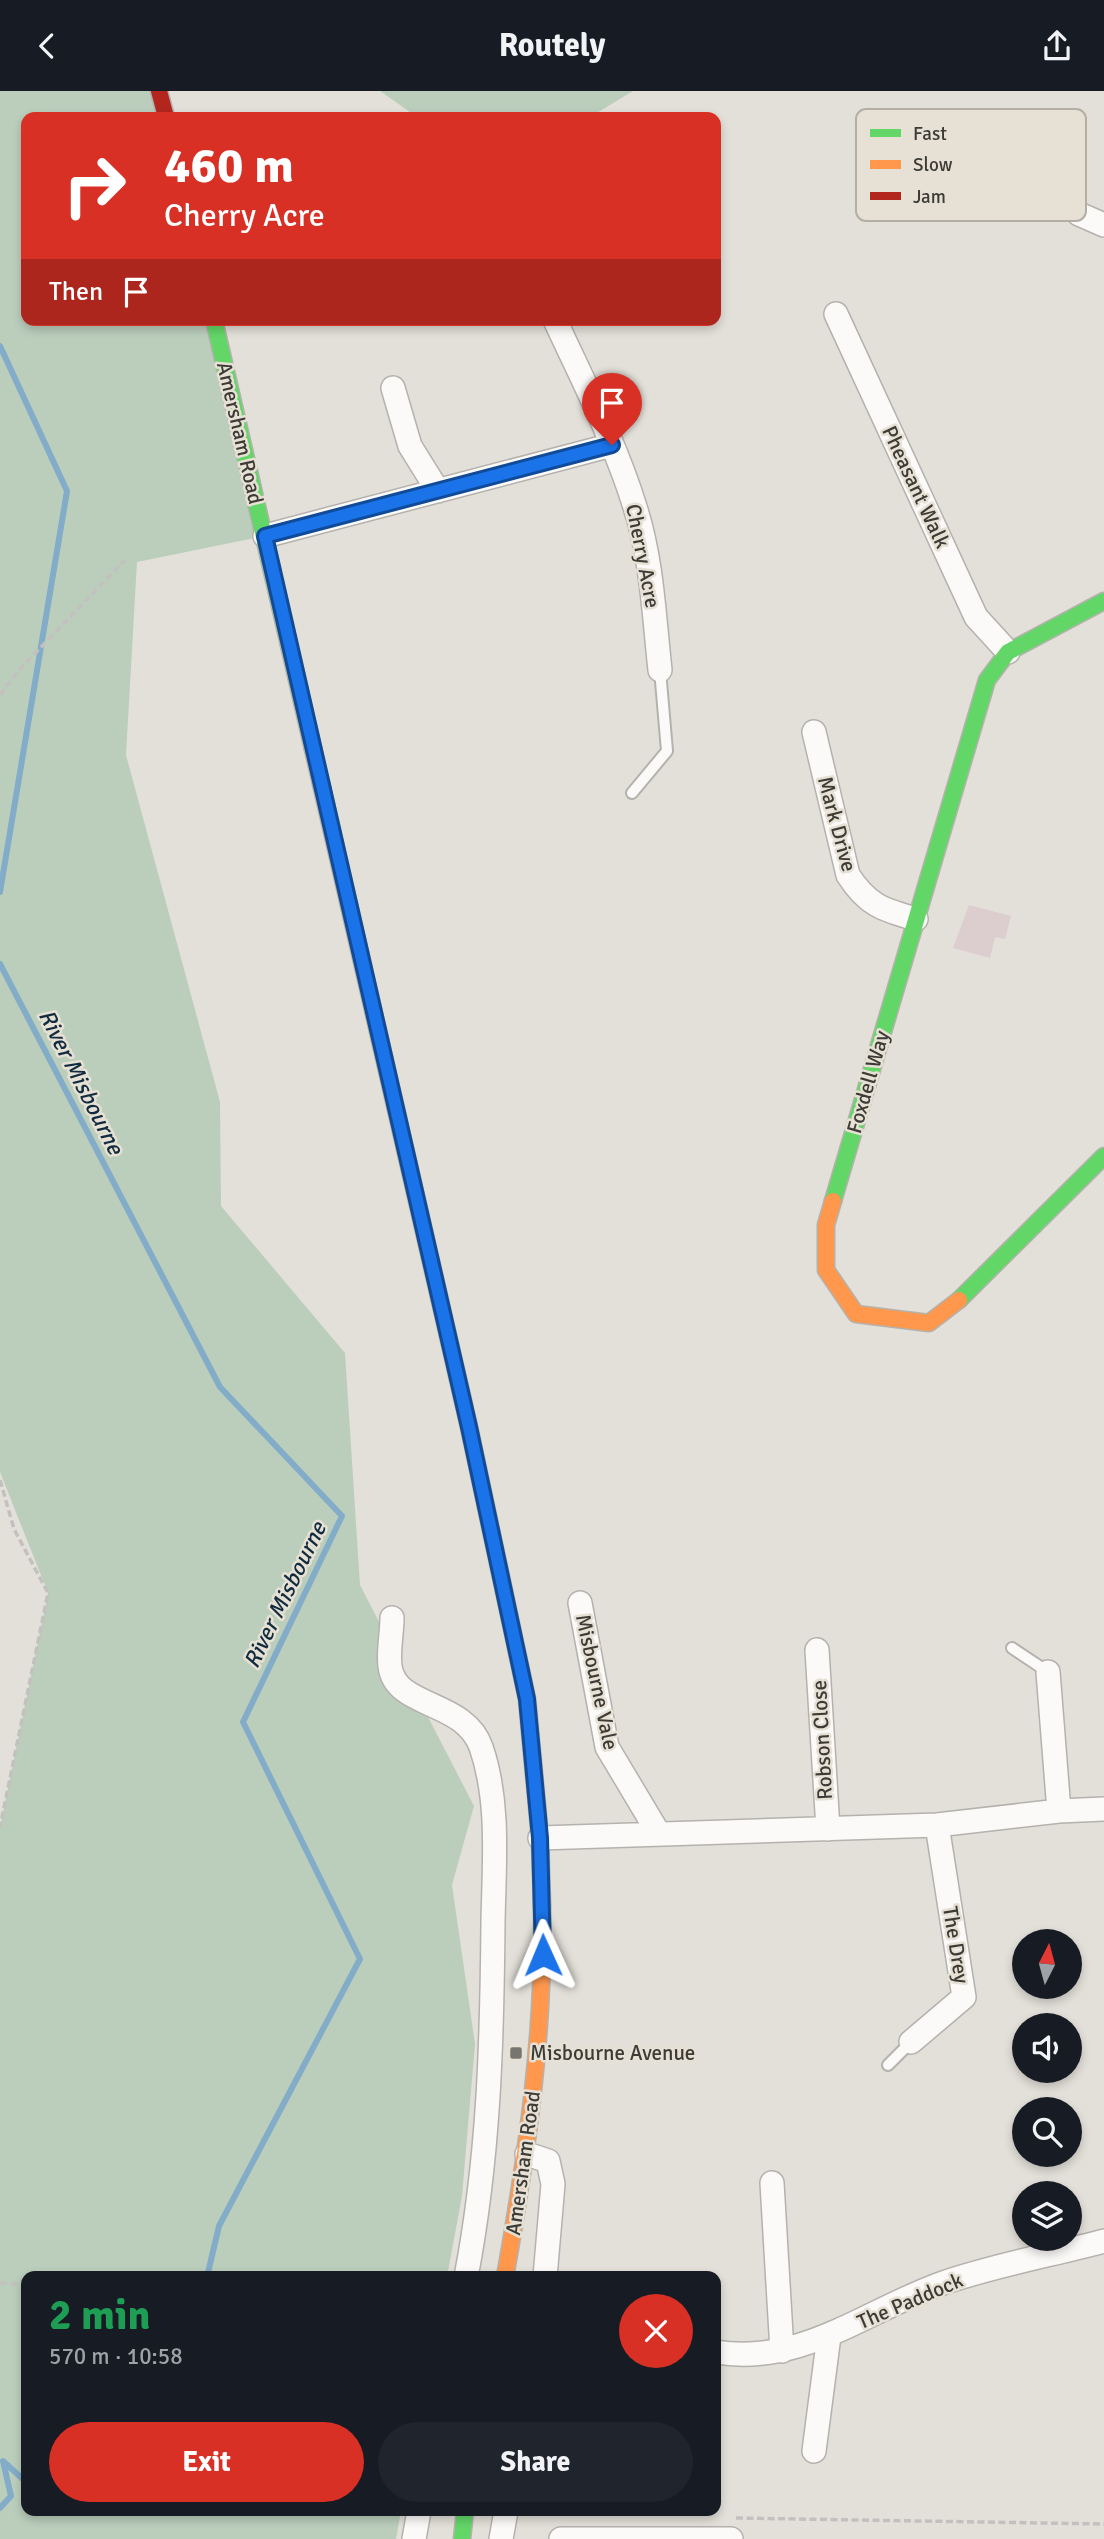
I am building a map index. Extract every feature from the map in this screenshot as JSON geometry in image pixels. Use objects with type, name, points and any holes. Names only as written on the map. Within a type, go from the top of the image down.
[{"type":"main road","points":[[159,91],[165,112]]},
{"type":"main road","name":"Amersham Road","points":[[215,326],[466,1414],[527,1699],[540,1838],[544,1979],[527,2154],[506,2271]]},
{"type":"main road","name":"Foxdell Way","points":[[1104,601],[1008,652],[987,680],[826,1225],[826,1269],[856,1314],[929,1323],[971,1291],[1104,1156]]},
{"type":"main road","points":[[462,2539],[464,2516]]},
{"type":"street","points":[[1086,217],[1104,225]]},
{"type":"street","name":"Pheasant Walk","points":[[836,314],[976,617],[1008,652]]},
{"type":"street","name":"Cherry Acre","points":[[558,326],[612,445],[636,508],[650,580],[660,670]]},
{"type":"street","points":[[393,388],[407,438],[438,491]]},
{"type":"street","points":[[265,536],[612,445]]},
{"type":"street","name":"Mark Drive","points":[[814,732],[848,875],[858,890],[879,909],[916,919]]},
{"type":"street","name":"Misbourne Vale","points":[[580,1603],[607,1747],[659,1834]]},
{"type":"street","points":[[392,1618],[390,1668],[394,1676],[412,1697],[455,1714],[466,1724],[480,1745],[493,1799],[491,2084],[484,2170],[467,2271]]},
{"type":"street","name":"Robson Close","points":[[817,1650],[828,1829]]},
{"type":"street","points":[[1048,1672],[1059,1811]]},
{"type":"street","points":[[540,1838],[937,1825],[1059,1811],[1104,1809]]},
{"type":"street","name":"The Drey","points":[[911,2042],[964,1997],[937,1825]]},
{"type":"street","points":[[527,2154],[548,2161],[553,2183],[546,2271]]},
{"type":"street","points":[[772,2183],[782,2351]]},
{"type":"street","name":"The Paddock","points":[[721,2352],[782,2351],[829,2336],[943,2283],[1104,2241]]},
{"type":"street","points":[[814,2451],[829,2336]]},
{"type":"street","points":[[414,2539],[418,2516]]},
{"type":"street","points":[[501,2539],[505,2516]]},
{"type":"street","points":[[561,2539],[730,2531]]},
{"type":"lane","points":[[632,793],[667,751],[660,670]]},
{"type":"lane","points":[[1012,1648],[1048,1672]]},
{"type":"lane","points":[[888,2065],[911,2042]]},
{"type":"path","points":[[0,695],[20,669],[125,560]]},
{"type":"path","points":[[0,1480],[14,1529],[48,1593],[0,1827]]},
{"type":"path","points":[[0,2283],[21,2285]]},
{"type":"path","points":[[730,2531],[738,2517],[1104,2524]]},
{"type":"green space","points":[[0,91],[168,91],[173,112],[21,112],[21,326],[219,326],[265,536],[137,562],[126,755],[220,1102],[221,1206],[345,1353],[360,1585],[474,1806],[452,1885],[475,2044],[462,2196],[448,2271],[21,2271],[21,2516],[400,2516],[396,2539],[0,2539],[0,1827],[48,1593],[0,1472]]},
{"type":"green space","points":[[380,91],[633,91],[598,112],[410,112]]},
{"type":"building","points":[[969,905],[1011,916],[1005,939],[995,937],[990,958],[953,948]]},
{"type":"waterway","name":"River Misbourne","points":[[0,346],[67,491],[0,892]]},
{"type":"waterway","name":"River Misbourne","points":[[0,964],[220,1387],[342,1516],[243,1722],[360,1959],[219,2226],[208,2271]]},
{"type":"waterway","name":"River Misbourne","points":[[0,2508],[11,2496],[3,2461],[21,2477]]},
{"type":"traffic: fast","points":[[215,326],[313,749]]},
{"type":"traffic: fast","points":[[833,1201],[987,680],[1008,652],[1104,601]]},
{"type":"traffic: fast","points":[[380,1040],[469,1427],[527,1699],[540,1838],[542,1905]]},
{"type":"traffic: fast","points":[[959,1300],[1104,1156]]},
{"type":"traffic: fast","points":[[462,2539],[464,2516]]},
{"type":"traffic: slow","points":[[313,749],[380,1040]]},
{"type":"traffic: slow","points":[[833,1201],[826,1225],[826,1270],[856,1314],[929,1323],[959,1300]]},
{"type":"traffic: slow","points":[[506,2271],[533,2092],[541,1999],[542,1905]]},
{"type":"traffic: jam","points":[[159,91],[165,112]]},
{"type":"place","name":"Misbourne Avenue","points":[[516,2053]]},
{"type":"route","points":[[543,1955],[540,1838],[527,1699],[469,1427],[265,536],[612,445]]}]
